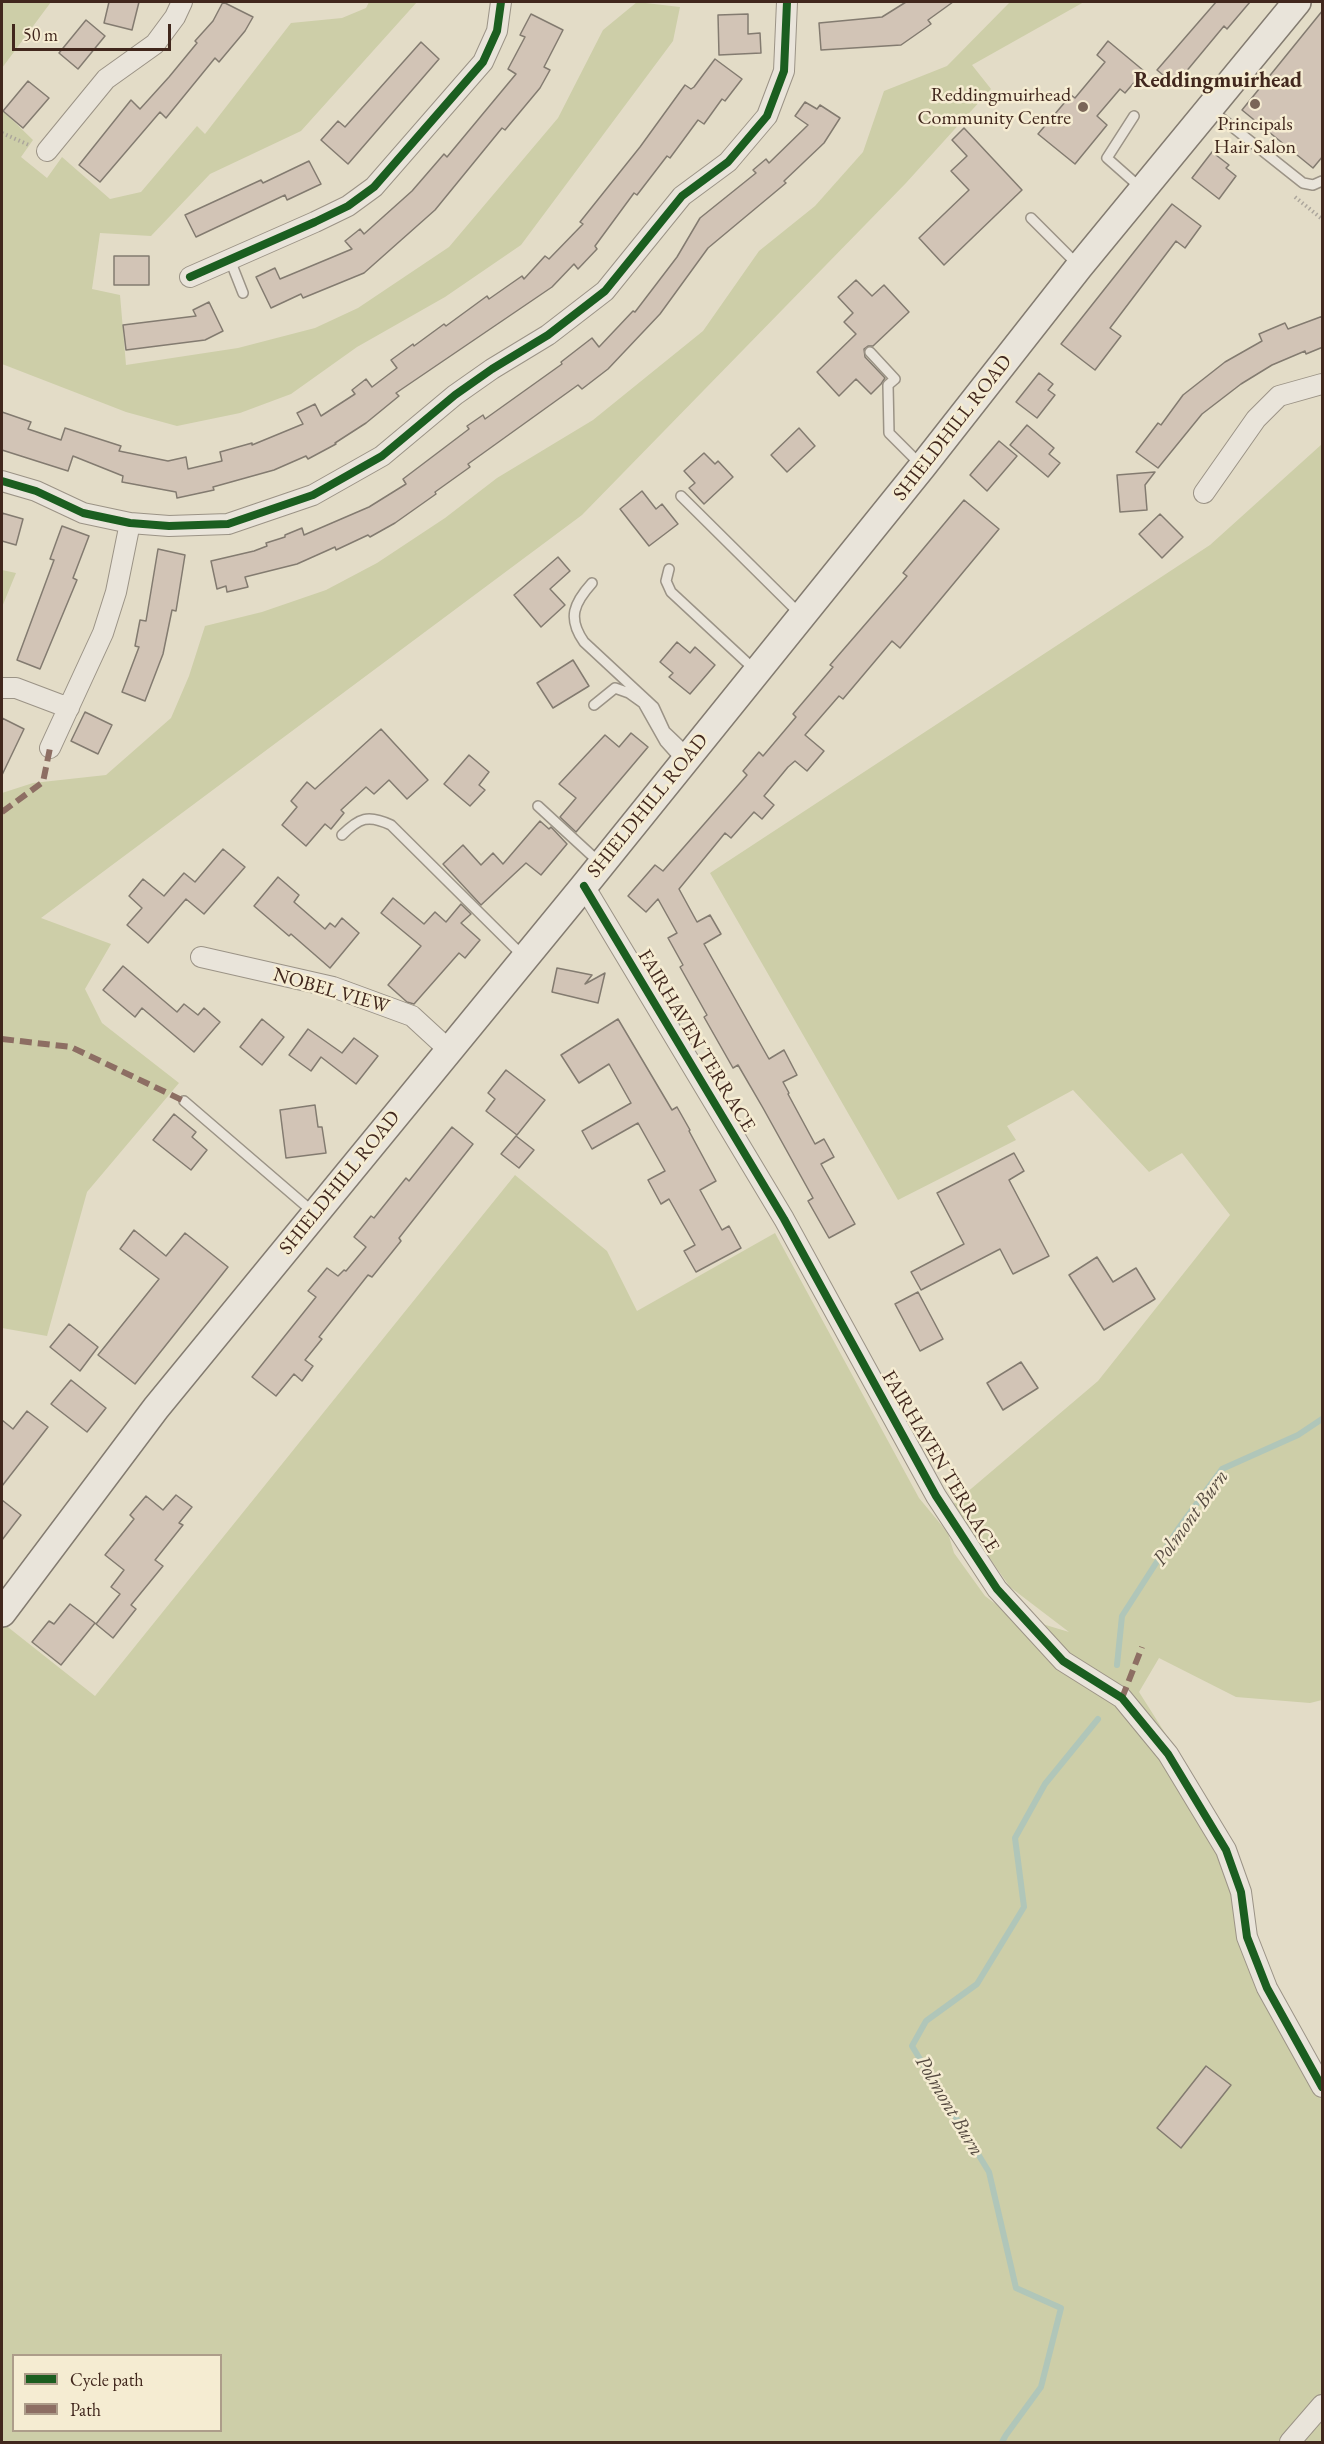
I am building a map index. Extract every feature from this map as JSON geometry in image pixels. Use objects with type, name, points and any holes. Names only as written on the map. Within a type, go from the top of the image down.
[{"type":"main road","name":"SHIELDHILL ROAD","points":[[2,1613],[156,1408],[584,886],[922,467],[1079,267],[1297,2]]},
{"type":"street","points":[[47,151],[106,79],[154,44],[175,17],[182,2]]},
{"type":"street","points":[[190,277],[315,222],[348,206],[374,188],[483,62],[497,31],[501,2]]},
{"type":"street","points":[[2,481],[36,491],[82,513],[130,523],[169,526],[228,524],[313,495],[381,456],[455,395],[548,335],[605,291],[682,196],[728,162],[767,116],[784,71],[787,2]]},
{"type":"street","points":[[1204,493],[1256,419],[1279,396],[1323,384]]},
{"type":"street","points":[[50,748],[104,633],[116,592],[130,523]]},
{"type":"street","points":[[2,688],[16,688],[69,708]]},
{"type":"street","name":"FAIRHAVEN TERRACE","points":[[584,886],[784,1219],[936,1496],[998,1589],[1063,1661],[1122,1698],[1174,1764],[1226,1850],[1241,1892],[1247,1937],[1267,1988],[1323,2087]]},
{"type":"street","name":"NOBEL VIEW","points":[[201,957],[333,987],[412,1016],[449,1050]]},
{"type":"street","points":[[1290,2442],[1323,2405]]},
{"type":"lane","points":[[1209,109],[1303,183],[1313,185],[1323,181]]},
{"type":"lane","points":[[1134,116],[1107,158],[1142,190]]},
{"type":"lane","points":[[1031,218],[1079,267]]},
{"type":"lane","points":[[230,260],[243,293]]},
{"type":"lane","points":[[870,352],[895,379],[888,385],[890,433],[922,467]]},
{"type":"lane","points":[[681,496],[802,616]]},
{"type":"lane","points":[[669,569],[666,581],[671,592],[757,672]]},
{"type":"lane","points":[[592,583],[578,598],[574,615],[577,632],[584,642],[654,707],[665,730],[686,759]]},
{"type":"lane","points":[[594,705],[615,688],[629,693],[642,703],[665,742],[686,759]]},
{"type":"lane","points":[[538,806],[601,864]]},
{"type":"lane","points":[[342,835],[356,821],[376,818],[391,825],[524,958]]},
{"type":"lane","points":[[184,1101],[315,1214]]},
{"type":"path","points":[[2,133],[12,139],[47,151]]},
{"type":"green space","points":[[2,2],[51,2],[2,68]]},
{"type":"green space","points":[[369,2],[417,2],[301,131],[210,174],[151,236],[100,233],[92,289],[120,295],[126,365],[238,348],[315,328],[358,308],[449,247],[558,118],[603,30],[637,2],[680,7],[673,41],[521,245],[445,297],[357,347],[291,394],[240,413],[177,426],[126,412],[2,364],[2,110],[33,140],[21,157],[47,178],[62,157],[110,199],[141,192],[197,126],[205,134],[291,23],[342,18],[366,8]]},
{"type":"green space","points":[[1010,2],[1084,2],[972,65],[991,89],[906,183],[582,515],[41,918],[111,944],[85,989],[102,1023],[179,1083],[87,1192],[47,1336],[2,1328],[2,793],[33,783],[106,775],[171,718],[189,676],[205,626],[262,612],[326,590],[377,563],[445,518],[497,478],[593,420],[703,331],[759,251],[815,206],[863,152],[884,91],[947,66]]},
{"type":"green space","points":[[1322,444],[1322,1700],[1310,1703],[1236,1697],[1159,1658],[1139,1692],[1177,1752],[1256,1934],[1273,1981],[1322,2068],[1322,2442],[2,2442],[2,1630],[4,1624],[95,1696],[515,1175],[607,1251],[637,1311],[775,1233],[919,1498],[948,1533],[954,1553],[985,1596],[1009,1614],[1069,1632],[1010,1587],[952,1505],[1098,1381],[1230,1215],[1182,1153],[1149,1172],[1073,1090],[1007,1126],[1016,1140],[898,1200],[710,873],[1210,545]]},
{"type":"green space","points":[[2,570],[16,573],[2,607]]},
{"type":"building","points":[[109,2],[139,2],[132,30],[104,23]]},
{"type":"building","points":[[223,2],[253,17],[245,31],[219,62],[215,58],[166,118],[160,112],[100,182],[79,165],[131,100],[140,109],[169,77],[213,21]]},
{"type":"building","points":[[906,2],[953,2],[928,20],[931,24],[901,45],[821,50],[819,23],[882,17]]},
{"type":"building","points":[[1216,2],[1250,2],[1227,29],[1224,26],[1175,85],[1157,70]]},
{"type":"building","points":[[1323,10],[1323,156],[1313,168],[1242,110]]},
{"type":"building","points":[[531,14],[563,30],[544,67],[550,70],[540,88],[505,130],[502,128],[435,210],[364,273],[303,298],[301,294],[271,308],[256,277],[275,268],[280,279],[352,249],[345,241],[360,229],[364,234],[412,191],[444,154],[447,157],[516,74],[508,69],[525,37],[520,35]]},
{"type":"building","points":[[748,14],[748,34],[760,33],[761,53],[719,55],[718,15]]},
{"type":"building","points":[[86,20],[105,36],[78,69],[59,53]]},
{"type":"building","name":"Reddingmuirhead Community Centre","points":[[1108,41],[1144,71],[1125,93],[1120,89],[1097,116],[1107,125],[1075,164],[1038,134],[1071,95],[1075,98],[1105,62],[1097,55]]},
{"type":"building","points":[[421,42],[439,59],[348,164],[321,140],[338,121],[345,127]]},
{"type":"building","points":[[715,59],[742,79],[725,101],[722,99],[704,124],[698,120],[670,158],[667,156],[637,195],[634,193],[595,246],[597,249],[578,269],[574,264],[552,287],[396,393],[399,396],[336,444],[308,459],[306,456],[274,470],[213,487],[214,490],[177,498],[176,492],[122,482],[123,476],[73,456],[68,471],[2,450],[2,412],[31,422],[28,429],[61,440],[65,428],[121,446],[119,451],[168,461],[186,457],[188,469],[222,461],[220,452],[252,443],[252,445],[303,424],[297,413],[315,404],[321,416],[355,394],[352,390],[366,379],[372,387],[397,368],[391,360],[413,344],[414,346],[444,324],[446,326],[487,296],[489,299],[522,276],[524,279],[545,256],[549,259],[583,224],[580,222],[640,147],[685,85],[691,89],[694,87]]},
{"type":"building","points":[[28,81],[49,98],[23,128],[3,111]]},
{"type":"building","points":[[805,102],[817,109],[820,105],[840,118],[824,143],[784,181],[786,183],[708,248],[660,314],[608,369],[582,389],[578,385],[468,464],[470,467],[395,523],[370,537],[368,535],[336,550],[335,547],[297,564],[245,577],[248,587],[227,592],[226,586],[217,589],[211,561],[254,551],[267,546],[266,543],[302,528],[304,535],[369,507],[406,484],[403,479],[469,429],[467,426],[483,415],[485,419],[562,364],[561,362],[592,338],[599,347],[633,311],[635,312],[677,257],[700,218],[756,173],[753,170],[766,159],[769,163],[808,125],[795,116]]},
{"type":"building","points":[[964,128],[1022,190],[944,265],[919,238],[969,190],[951,171],[967,156],[952,140]]},
{"type":"building","points":[[1212,152],[1229,165],[1226,168],[1236,176],[1219,199],[1192,178]]},
{"type":"building","points":[[309,161],[321,184],[287,200],[285,195],[196,237],[185,215],[261,180],[263,183]]},
{"type":"building","points":[[1172,204],[1201,226],[1185,248],[1176,241],[1110,328],[1121,336],[1095,370],[1061,344]]},
{"type":"building","points":[[114,256],[149,256],[149,285],[114,285]]},
{"type":"building","points":[[856,280],[872,296],[884,285],[909,312],[873,346],[864,349],[865,357],[885,378],[881,384],[871,394],[856,379],[839,396],[817,372],[856,334],[844,322],[853,313],[838,297]]},
{"type":"building","points":[[209,302],[223,331],[205,340],[126,350],[123,325],[196,316],[193,310]]},
{"type":"building","points":[[1323,316],[1323,347],[1306,354],[1305,351],[1272,365],[1241,384],[1202,414],[1158,468],[1136,452],[1158,423],[1161,425],[1183,395],[1225,362],[1262,341],[1259,334],[1285,323],[1288,329]]},
{"type":"building","points":[[1039,373],[1053,384],[1048,390],[1055,395],[1037,418],[1016,402]]},
{"type":"building","points":[[1027,425],[1054,448],[1049,454],[1060,463],[1048,477],[1010,445]]},
{"type":"building","points":[[799,428],[815,446],[787,472],[771,455]]},
{"type":"building","points":[[999,441],[1017,456],[987,491],[970,475]]},
{"type":"building","points":[[704,453],[715,464],[718,461],[733,477],[704,504],[689,488],[695,483],[684,471]]},
{"type":"building","points":[[1155,472],[1145,485],[1147,510],[1120,512],[1117,475]]},
{"type":"building","points":[[642,491],[656,509],[662,504],[678,524],[649,546],[620,509]]},
{"type":"building","points":[[964,500],[999,529],[900,648],[892,641],[843,699],[839,696],[805,735],[824,751],[807,771],[795,761],[788,767],[764,796],[774,805],[762,819],[754,812],[731,838],[725,833],[679,889],[697,922],[710,915],[721,934],[704,944],[769,1059],[784,1050],[797,1075],[783,1082],[788,1094],[815,1144],[824,1139],[834,1157],[821,1164],[855,1224],[829,1238],[808,1201],[813,1198],[763,1108],[738,1065],[733,1068],[704,1017],[707,1015],[680,967],[683,965],[668,938],[677,933],[658,899],[646,912],[628,896],[655,865],[663,871],[747,775],[743,771],[759,752],[763,756],[796,717],[793,714],[833,667],[830,665],[907,576],[903,573]]},
{"type":"building","points":[[2,513],[23,519],[16,545],[2,541]]},
{"type":"building","points":[[1160,514],[1183,537],[1162,558],[1139,534]]},
{"type":"building","points":[[62,526],[89,536],[73,578],[77,580],[40,669],[17,660],[54,560],[50,559]]},
{"type":"building","points":[[158,549],[185,555],[176,611],[172,610],[163,654],[145,701],[122,692],[139,647],[135,646],[140,620],[146,621]]},
{"type":"building","points":[[558,557],[570,571],[550,589],[565,605],[541,627],[514,595]]},
{"type":"building","points":[[677,642],[690,653],[695,647],[715,665],[690,694],[669,677],[673,673],[660,662]]},
{"type":"building","points":[[573,660],[589,686],[553,708],[537,683]]},
{"type":"building","points":[[85,712],[112,725],[98,754],[71,741]]},
{"type":"building","points":[[2,718],[24,729],[2,775]]},
{"type":"building","points":[[381,729],[428,780],[407,799],[389,780],[374,794],[366,787],[341,810],[344,813],[331,829],[325,824],[306,846],[282,825],[297,807],[291,801],[307,782],[315,789]]},
{"type":"building","points":[[631,733],[648,747],[576,832],[560,817],[576,798],[559,784],[605,735],[619,747]]},
{"type":"building","points":[[469,755],[489,772],[479,785],[485,790],[470,806],[444,784]]},
{"type":"building","points":[[540,821],[549,829],[551,827],[567,844],[541,875],[526,863],[481,905],[443,864],[463,845],[481,865],[493,853],[503,864]]},
{"type":"building","points":[[223,849],[245,867],[204,914],[186,899],[148,943],[127,925],[142,908],[129,896],[143,879],[164,896],[184,873],[195,882]]},
{"type":"building","points":[[278,877],[299,895],[294,902],[325,929],[330,923],[335,927],[342,918],[359,933],[330,968],[254,906]]},
{"type":"building","points":[[393,898],[424,924],[435,912],[446,922],[461,904],[471,914],[461,923],[480,940],[465,958],[459,953],[414,1004],[407,1002],[388,985],[421,946],[381,913]]},
{"type":"building","points":[[123,966],[177,1012],[184,1004],[198,1015],[204,1008],[220,1022],[194,1052],[142,1008],[135,1017],[103,990]]},
{"type":"building","points":[[557,968],[592,975],[585,984],[605,973],[598,1003],[552,992]]},
{"type":"building","points":[[262,1019],[284,1037],[262,1065],[240,1047]]},
{"type":"building","points":[[618,1019],[672,1110],[677,1107],[690,1130],[716,1181],[700,1190],[722,1230],[729,1226],[741,1248],[696,1272],[684,1251],[695,1245],[669,1199],[661,1204],[648,1180],[665,1171],[638,1123],[592,1149],[582,1131],[631,1103],[609,1064],[579,1083],[561,1055]]},
{"type":"building","points":[[308,1029],[342,1053],[354,1038],[378,1056],[356,1084],[321,1057],[311,1071],[289,1055]]},
{"type":"building","points":[[506,1070],[545,1100],[517,1135],[486,1111],[495,1099],[488,1093]]},
{"type":"building","points":[[315,1105],[318,1127],[322,1127],[326,1153],[286,1158],[280,1110]]},
{"type":"building","points":[[174,1114],[196,1132],[192,1137],[207,1150],[191,1170],[153,1140]]},
{"type":"building","points":[[452,1127],[473,1144],[399,1238],[401,1241],[372,1277],[368,1275],[319,1337],[322,1339],[305,1360],[313,1366],[302,1381],[294,1374],[276,1396],[252,1377],[316,1297],[308,1291],[327,1268],[338,1276],[344,1270],[346,1271],[366,1247],[354,1237],[371,1216],[374,1218],[406,1178],[409,1181]]},
{"type":"building","points":[[516,1136],[534,1150],[519,1168],[501,1154]]},
{"type":"building","points":[[1014,1153],[1024,1171],[1009,1180],[1049,1256],[1013,1274],[1000,1249],[921,1290],[911,1272],[964,1244],[937,1193]]},
{"type":"building","points":[[134,1230],[166,1256],[185,1233],[228,1267],[135,1384],[98,1355],[159,1279],[120,1249]]},
{"type":"building","points":[[1097,1257],[1113,1282],[1136,1268],[1155,1299],[1104,1330],[1069,1275]]},
{"type":"building","points":[[918,1292],[943,1339],[920,1351],[895,1304]]},
{"type":"building","points":[[69,1324],[98,1347],[80,1371],[50,1347]]},
{"type":"building","points":[[1021,1362],[1038,1388],[1003,1410],[987,1383]]},
{"type":"building","points":[[71,1380],[106,1408],[87,1432],[51,1404]]},
{"type":"building","points":[[27,1411],[48,1427],[2,1486],[2,1420],[13,1429]]},
{"type":"building","points":[[176,1495],[192,1507],[179,1523],[183,1525],[155,1560],[163,1566],[131,1605],[136,1609],[113,1638],[96,1624],[120,1594],[111,1587],[124,1570],[105,1555],[134,1519],[130,1515],[146,1496],[163,1510]]},
{"type":"building","points":[[2,1500],[21,1515],[2,1540]]},
{"type":"building","points":[[70,1604],[95,1623],[61,1665],[32,1642],[49,1621],[54,1624]]},
{"type":"building","points":[[1206,2066],[1231,2085],[1181,2148],[1157,2128]]},
{"type":"waterway","name":"Polmont Burn","points":[[1117,1665],[1122,1616],[1178,1529],[1222,1469],[1298,1435],[1322,1419]]},
{"type":"waterway","name":"Polmont Burn","points":[[1002,2442],[1041,2387],[1061,2308],[1016,2288],[989,2172],[912,2046],[926,2021],[977,1984],[1024,1907],[1015,1838],[1045,1784],[1098,1719]]},
{"type":"marked path","points":[[2,812],[43,782],[50,748]]},
{"type":"marked path","points":[[2,1039],[71,1047],[184,1101]]},
{"type":"marked path","points":[[1122,1698],[1142,1647]]},
{"type":"cycle path","points":[[190,277],[348,206],[374,187],[483,62],[497,31],[501,2]]},
{"type":"cycle path","points":[[2,481],[36,491],[83,513],[130,523],[169,526],[228,524],[313,495],[382,456],[455,395],[548,335],[605,291],[682,196],[728,162],[767,116],[784,71],[787,2]]},
{"type":"cycle path","points":[[584,886],[784,1219],[936,1496],[997,1589],[1063,1661],[1122,1698],[1168,1754],[1226,1850],[1241,1892],[1247,1937],[1267,1988],[1322,2087]]},
{"type":"place","name":"Principals Hair Salon","points":[[1255,104]]},
{"type":"place","name":"Reddingmuirhead Community Centre","points":[[1083,107]]},
{"type":"district","name":"Reddingmuirhead","points":[[1218,81]]}]
